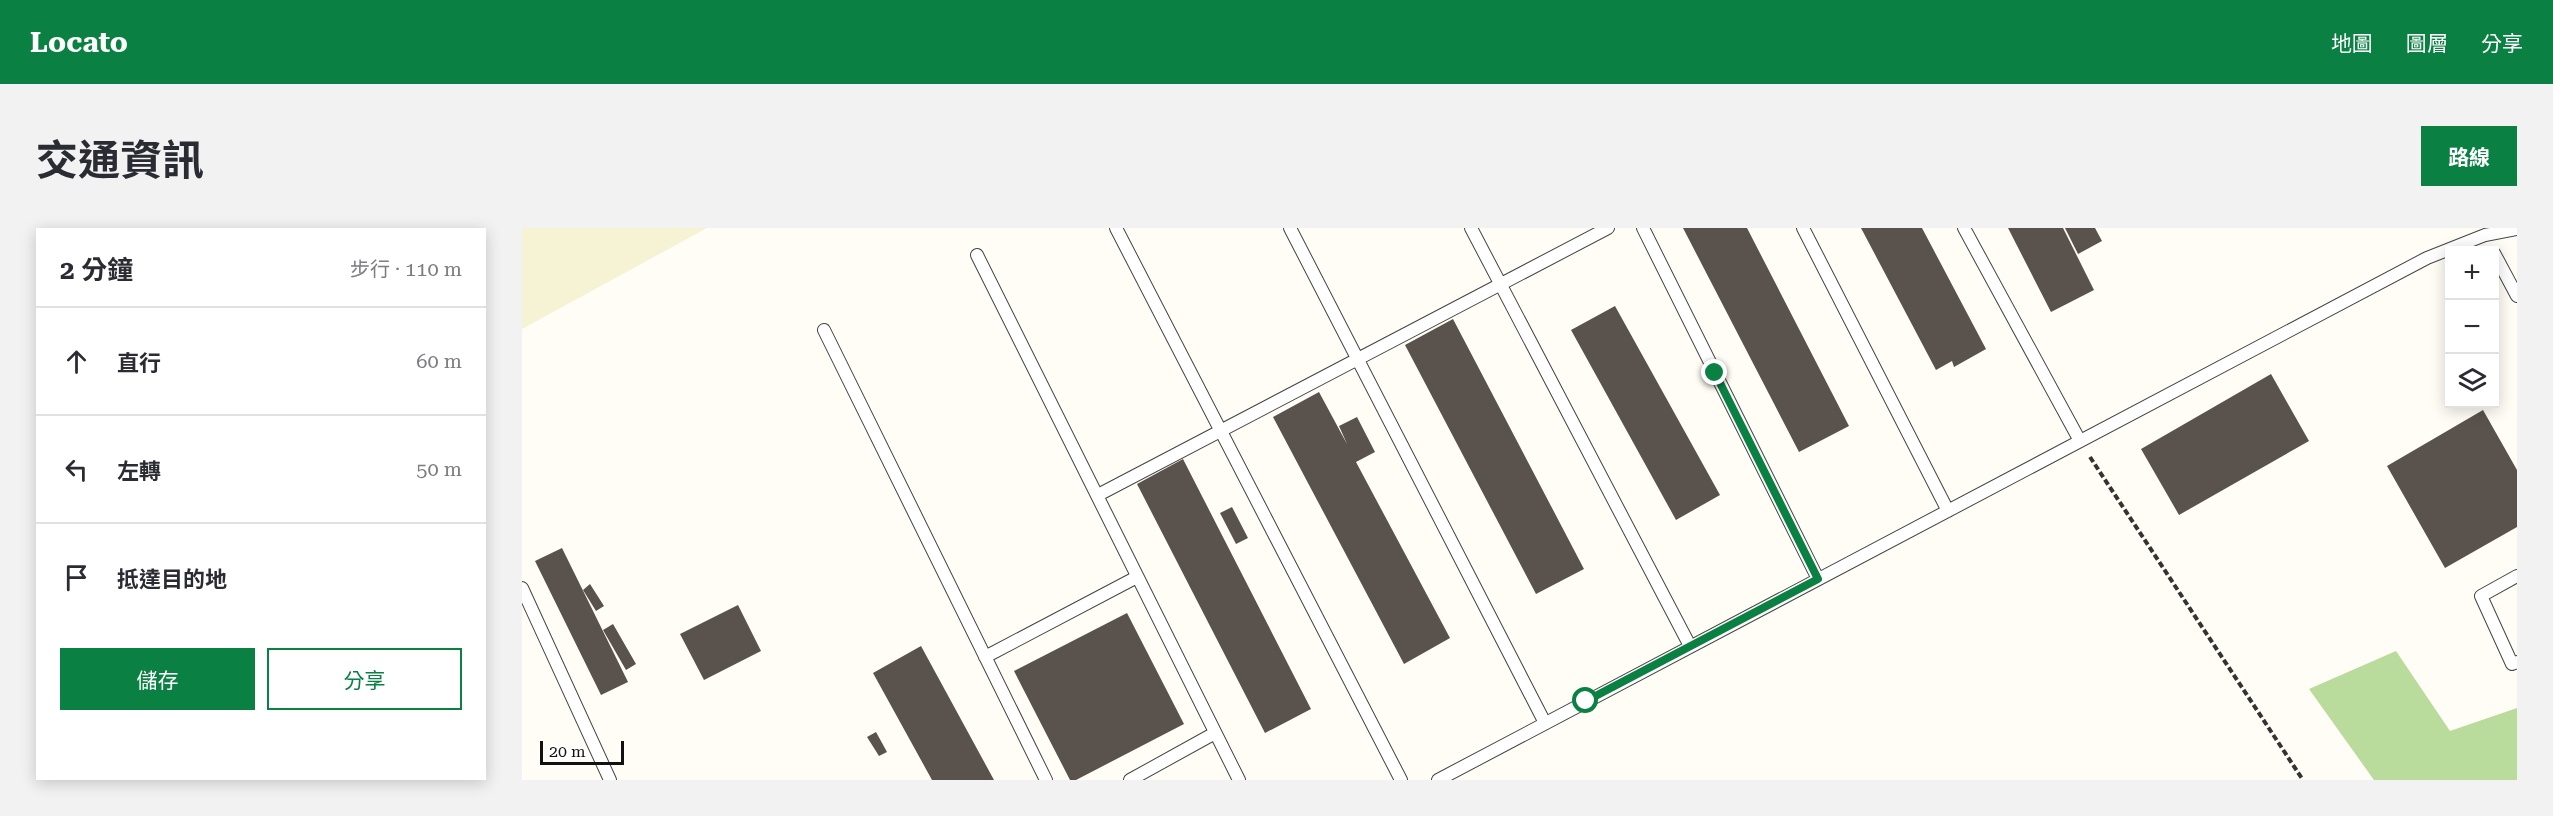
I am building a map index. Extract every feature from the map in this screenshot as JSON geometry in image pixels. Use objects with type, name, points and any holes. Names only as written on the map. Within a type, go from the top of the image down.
[{"type":"lane","points":[[1116,228],[1401,780]]},
{"type":"lane","points":[[1290,228],[1545,723]]},
{"type":"lane","points":[[1471,228],[1690,646]]},
{"type":"lane","points":[[1098,495],[1608,228]]},
{"type":"lane","points":[[1643,228],[1818,579]]},
{"type":"lane","points":[[1803,228],[1948,511]]},
{"type":"lane","points":[[1964,228],[2080,441]]},
{"type":"lane","points":[[1438,780],[2427,258],[2485,235],[2517,230]]},
{"type":"lane","points":[[2485,235],[2491,246]]},
{"type":"lane","points":[[977,255],[1239,780]]},
{"type":"lane","points":[[2499,262],[2517,296]]},
{"type":"lane","points":[[824,330],[1046,780]]},
{"type":"lane","points":[[2517,576],[2481,596],[2512,664],[2517,662]]},
{"type":"lane","points":[[985,657],[1137,577]]},
{"type":"lane","points":[[522,588],[610,780]]},
{"type":"lane","points":[[1130,780],[1215,733]]},
{"type":"path","points":[[2080,441],[2303,780]]},
{"type":"shaded area","points":[[522,228],[707,228],[522,329]]},
{"type":"green space","points":[[2396,651],[2450,731],[2517,708],[2517,780],[2374,780],[2309,689]]},
{"type":"building","points":[[1683,228],[1747,228],[1849,426],[1799,452]]},
{"type":"building","points":[[1861,228],[1922,228],[1986,349],[1954,367],[1952,361],[1936,370]]},
{"type":"building","points":[[2008,228],[2063,228],[2094,290],[2051,312]]},
{"type":"building","points":[[2065,228],[2095,228],[2102,241],[2078,254]]},
{"type":"building","points":[[1615,306],[1720,495],[1676,520],[1571,330]]},
{"type":"building","points":[[1453,319],[1584,569],[1536,594],[1405,345]]},
{"type":"building","points":[[2271,374],[2309,441],[2179,515],[2141,449]]},
{"type":"building","points":[[1319,392],[1347,444],[1339,426],[1357,417],[1375,452],[1356,462],[1450,638],[1404,664],[1273,417]]},
{"type":"building","points":[[2483,410],[2517,470],[2517,527],[2445,568],[2387,466]]},
{"type":"building","points":[[1183,459],[1311,709],[1265,733],[1137,484]]},
{"type":"building","points":[[1232,507],[1248,538],[1236,544],[1220,513]]},
{"type":"building","points":[[562,548],[628,682],[601,695],[535,561]]},
{"type":"building","points":[[590,584],[604,606],[596,611],[583,590]]},
{"type":"building","points":[[738,605],[761,651],[704,680],[680,634]]},
{"type":"building","points":[[1127,613],[1184,724],[1076,780],[1070,780],[1014,671]]},
{"type":"building","points":[[613,624],[636,664],[626,670],[603,630]]},
{"type":"building","points":[[921,646],[994,780],[932,780],[873,673]]},
{"type":"building","points":[[876,732],[887,752],[879,756],[867,737]]},
{"type":"route","points":[[1586,701],[1818,579],[1715,373]]}]
